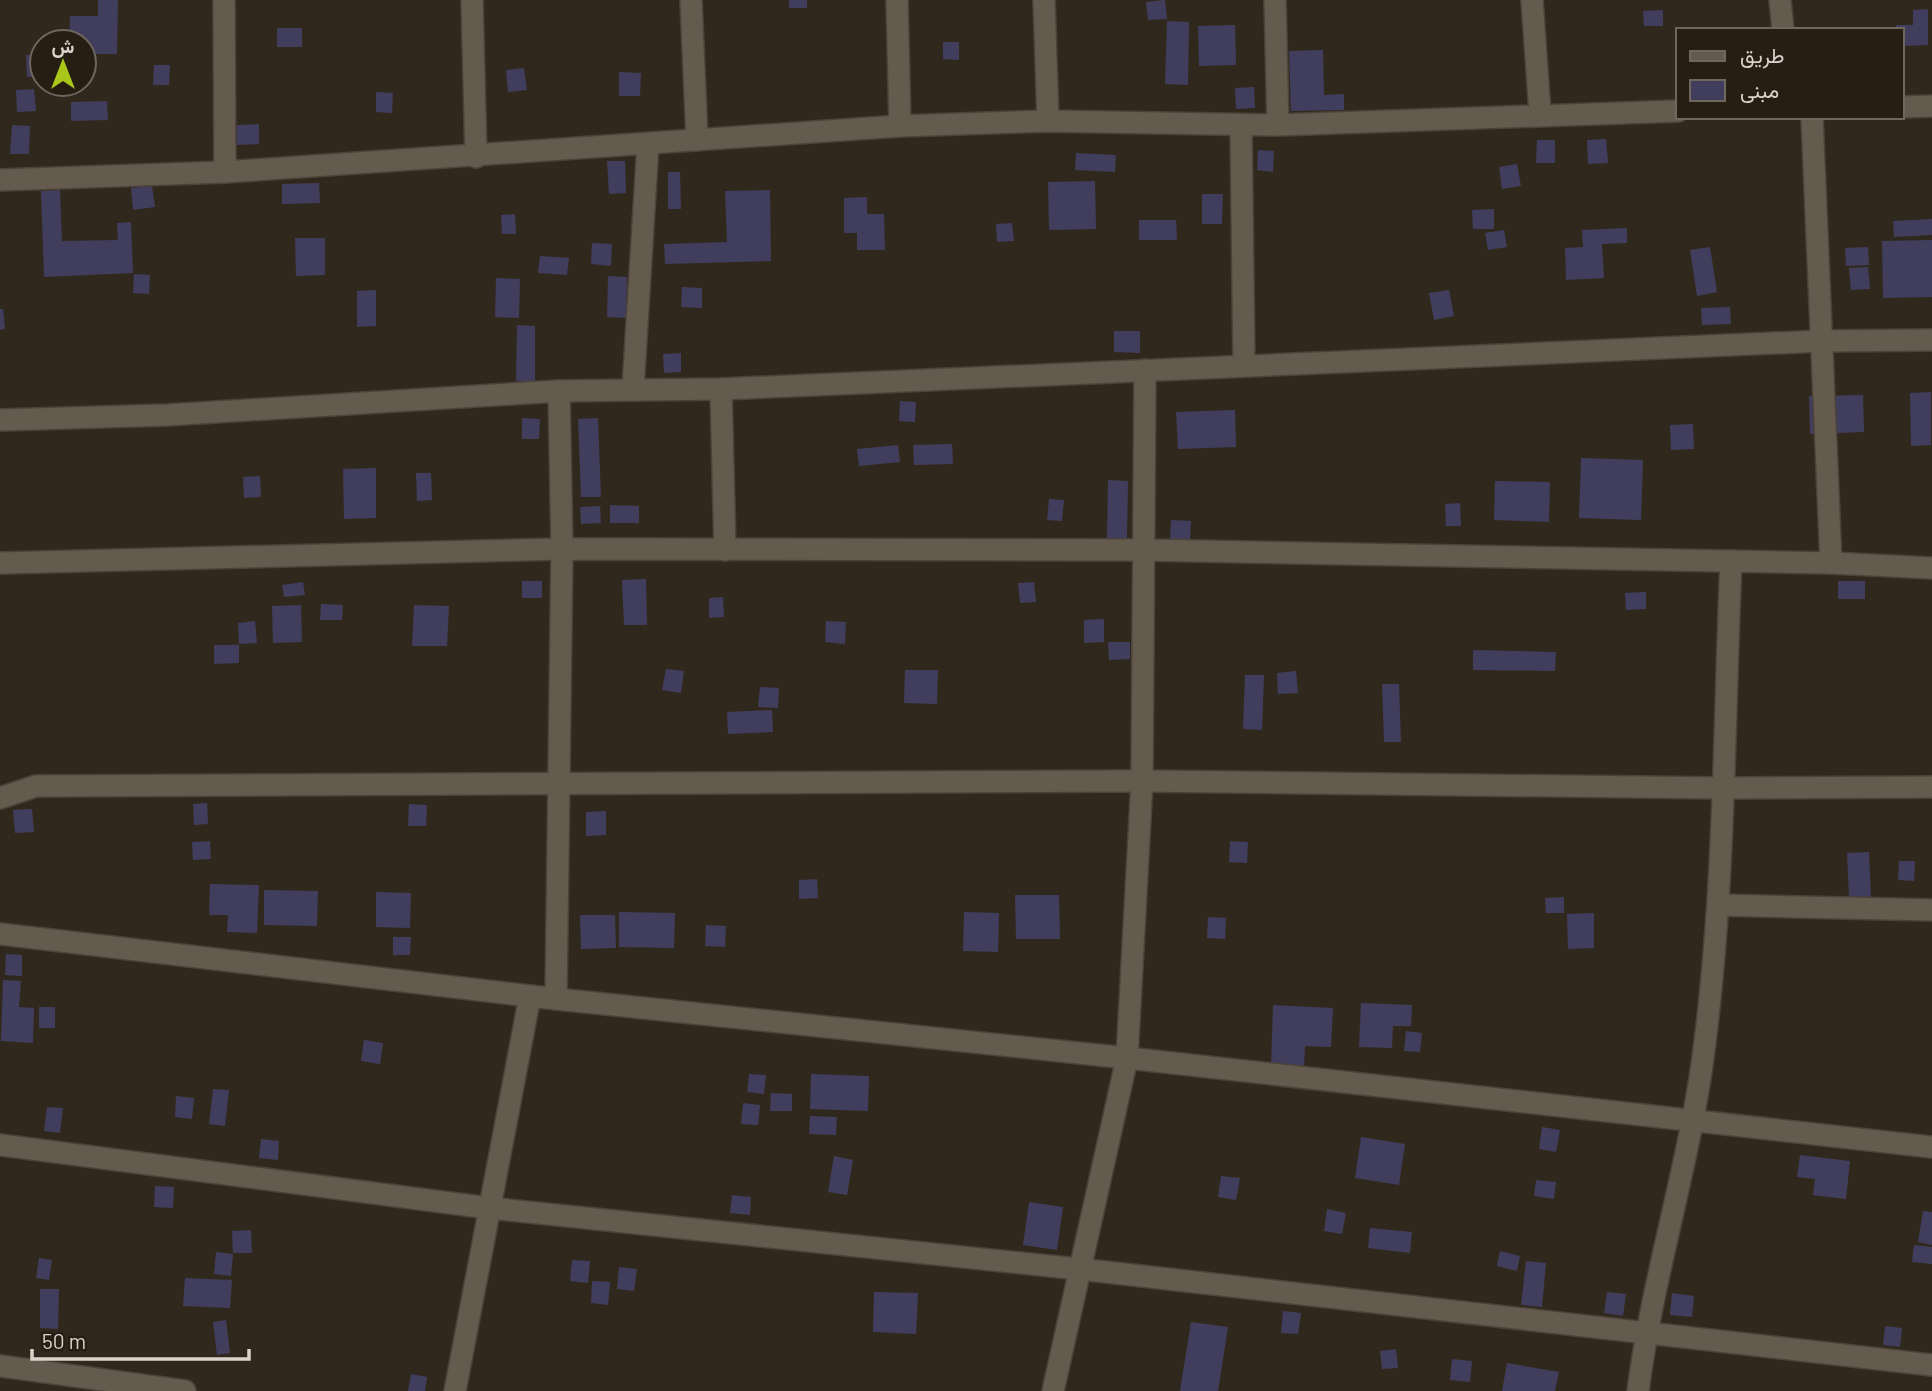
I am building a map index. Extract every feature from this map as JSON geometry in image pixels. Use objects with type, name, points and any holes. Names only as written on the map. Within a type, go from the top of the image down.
[{"type":"street","points":[[225,0],[225,172]]},
{"type":"street","points":[[472,0],[476,157]]},
{"type":"street","points":[[691,0],[697,140]]},
{"type":"street","points":[[897,0],[900,126]]},
{"type":"street","points":[[1044,0],[1048,121]]},
{"type":"street","points":[[1275,0],[1278,125]]},
{"type":"street","points":[[1532,0],[1540,114]]},
{"type":"street","points":[[1780,0],[1783,28]]},
{"type":"street","points":[[1904,107],[1932,106]]},
{"type":"street","points":[[0,180],[225,172],[476,157],[900,126],[1048,121],[1278,125],[1676,111]]},
{"type":"street","points":[[1812,119],[1831,563]]},
{"type":"street","points":[[1241,125],[1244,366]]},
{"type":"street","points":[[634,388],[648,144]]},
{"type":"street","points":[[0,420],[167,415],[559,391],[721,389],[1822,341],[1932,340]]},
{"type":"street","points":[[1053,1391],[1127,1058],[1142,781],[1145,370]]},
{"type":"street","points":[[721,389],[725,550]]},
{"type":"street","points":[[556,999],[562,549],[559,391]]},
{"type":"street","points":[[0,563],[562,549],[1144,550],[1831,563],[1932,568]]},
{"type":"street","points":[[1638,1391],[1646,1334],[1705,1045],[1719,905],[1731,561]]},
{"type":"street","points":[[0,798],[36,786],[560,783],[1142,781],[1721,788],[1932,787]]},
{"type":"street","points":[[1719,905],[1932,909]]},
{"type":"street","points":[[0,934],[556,999],[1127,1058],[1691,1123],[1932,1147]]},
{"type":"street","points":[[455,1391],[530,996]]},
{"type":"street","points":[[0,1145],[489,1208],[1079,1269],[1932,1365]]},
{"type":"street","points":[[0,1366],[185,1391]]},
{"type":"building","points":[[98,0],[118,0],[117,54],[98,54],[98,28],[70,28],[70,16],[98,16]]},
{"type":"building","points":[[789,0],[807,0],[807,8],[789,8]]},
{"type":"building","points":[[1165,0],[1167,19],[1148,20],[1146,2]]},
{"type":"building","points":[[1928,9],[1928,45],[1904,46],[1904,28],[1896,28],[1896,25],[1913,25],[1913,10]]},
{"type":"building","points":[[1663,10],[1663,26],[1644,26],[1643,11]]},
{"type":"building","points":[[1167,21],[1189,22],[1188,85],[1165,84]]},
{"type":"building","points":[[1235,25],[1236,65],[1199,66],[1198,26]]},
{"type":"building","points":[[277,28],[302,28],[302,47],[277,47]]},
{"type":"building","points":[[943,42],[959,42],[959,60],[943,59]]},
{"type":"building","points":[[1323,50],[1324,95],[1344,94],[1344,110],[1291,111],[1289,51]]},
{"type":"building","points":[[26,55],[28,55],[28,77]]},
{"type":"building","points":[[154,65],[170,65],[169,85],[153,85]]},
{"type":"building","points":[[524,68],[527,90],[508,92],[506,70]]},
{"type":"building","points":[[619,72],[641,73],[640,96],[619,96]]},
{"type":"building","points":[[1254,87],[1255,108],[1236,109],[1235,88]]},
{"type":"building","points":[[28,89],[28,98],[35,98],[36,111],[17,112],[16,90]]},
{"type":"building","points":[[376,92],[393,93],[392,113],[376,112]]},
{"type":"building","points":[[107,101],[108,120],[71,121],[71,102]]},
{"type":"building","points":[[259,124],[259,144],[237,145],[237,125]]},
{"type":"building","points":[[12,125],[30,126],[29,154],[10,154]]},
{"type":"building","points":[[1606,139],[1608,163],[1588,164],[1587,140]]},
{"type":"building","points":[[1537,140],[1555,140],[1555,163],[1536,163]]},
{"type":"building","points":[[1258,150],[1274,151],[1273,172],[1257,170]]},
{"type":"building","points":[[1076,153],[1116,155],[1115,172],[1075,170]]},
{"type":"building","points":[[607,161],[625,161],[626,193],[609,194]]},
{"type":"building","points":[[1517,164],[1521,186],[1502,189],[1499,167]]},
{"type":"building","points":[[668,172],[680,172],[681,209],[668,209]]},
{"type":"building","points":[[1095,181],[1096,229],[1049,230],[1048,182]]},
{"type":"building","points":[[319,183],[320,203],[282,204],[282,184]]},
{"type":"building","points":[[152,186],[155,207],[133,210],[131,188]]},
{"type":"building","points":[[60,190],[62,241],[118,240],[117,223],[131,222],[133,273],[44,277],[41,191]]},
{"type":"building","points":[[770,190],[771,261],[665,264],[664,244],[727,242],[725,191]]},
{"type":"building","points":[[1202,194],[1223,194],[1222,224],[1202,224]]},
{"type":"building","points":[[867,197],[867,214],[884,214],[885,250],[857,250],[857,233],[844,233],[844,198]]},
{"type":"building","points":[[1494,209],[1494,229],[1473,229],[1472,210]]},
{"type":"building","points":[[515,214],[516,234],[502,234],[501,215]]},
{"type":"building","points":[[1932,219],[1932,235],[1894,237],[1893,221]]},
{"type":"building","points":[[1139,220],[1176,220],[1177,240],[1139,240]]},
{"type":"building","points":[[1012,223],[1014,241],[997,242],[996,224]]},
{"type":"building","points":[[1627,228],[1627,243],[1602,244],[1604,278],[1566,280],[1565,248],[1583,247],[1582,230]]},
{"type":"building","points":[[1504,230],[1507,247],[1488,250],[1485,233]]},
{"type":"building","points":[[295,238],[325,238],[325,275],[296,276]]},
{"type":"building","points":[[1932,240],[1932,297],[1883,298],[1882,241]]},
{"type":"building","points":[[592,243],[612,244],[611,266],[591,264]]},
{"type":"building","points":[[1710,247],[1717,292],[1697,296],[1690,250]]},
{"type":"building","points":[[1868,247],[1869,265],[1846,266],[1845,248]]},
{"type":"building","points":[[540,256],[569,258],[567,275],[538,273]]},
{"type":"building","points":[[1868,267],[1870,289],[1851,290],[1849,268]]},
{"type":"building","points":[[134,274],[150,275],[149,294],[133,293]]},
{"type":"building","points":[[608,276],[627,277],[626,318],[607,317]]},
{"type":"building","points":[[496,278],[520,279],[519,318],[495,317]]},
{"type":"building","points":[[682,287],[702,288],[702,308],[681,307]]},
{"type":"building","points":[[376,290],[376,326],[357,327],[357,291]]},
{"type":"building","points":[[1449,290],[1454,316],[1434,320],[1429,293]]},
{"type":"building","points":[[1730,307],[1731,324],[1702,325],[1701,308]]},
{"type":"building","points":[[0,309],[3,309],[5,329],[0,330]]},
{"type":"building","points":[[517,325],[535,326],[535,381],[516,381]]},
{"type":"building","points":[[1114,331],[1140,331],[1140,353],[1114,352]]},
{"type":"building","points":[[681,353],[681,372],[664,373],[663,354]]},
{"type":"building","points":[[1931,392],[1931,445],[1911,446],[1910,393]]},
{"type":"building","points":[[1863,395],[1864,432],[1810,434],[1809,396]]},
{"type":"building","points":[[900,401],[916,402],[915,422],[899,421]]},
{"type":"building","points":[[1235,410],[1236,447],[1178,449],[1176,412]]},
{"type":"building","points":[[522,418],[540,419],[539,439],[522,439]]},
{"type":"building","points":[[598,418],[601,497],[581,497],[578,419]]},
{"type":"building","points":[[1693,424],[1694,449],[1671,450],[1670,425]]},
{"type":"building","points":[[952,444],[953,464],[914,465],[913,445]]},
{"type":"building","points":[[898,445],[900,462],[859,466],[857,449]]},
{"type":"building","points":[[1581,458],[1643,460],[1641,520],[1579,518]]},
{"type":"building","points":[[376,468],[376,518],[344,519],[343,469]]},
{"type":"building","points":[[416,473],[431,473],[432,500],[417,501]]},
{"type":"building","points":[[260,476],[261,497],[244,498],[243,477]]},
{"type":"building","points":[[1108,480],[1128,481],[1127,538],[1107,538]]},
{"type":"building","points":[[1495,481],[1550,482],[1549,522],[1494,520]]},
{"type":"building","points":[[1049,499],[1064,500],[1062,521],[1047,520]]},
{"type":"building","points":[[1460,503],[1461,526],[1446,526],[1445,504]]},
{"type":"building","points":[[610,505],[639,506],[639,523],[610,523]]},
{"type":"building","points":[[600,506],[601,523],[581,524],[580,507]]},
{"type":"building","points":[[1171,520],[1191,521],[1190,541],[1170,540]]},
{"type":"building","points":[[646,579],[647,625],[624,625],[622,580]]},
{"type":"building","points":[[522,581],[542,581],[542,598],[522,598]]},
{"type":"building","points":[[1838,581],[1865,581],[1865,599],[1838,599]]},
{"type":"building","points":[[303,582],[305,595],[284,597],[282,585]]},
{"type":"building","points":[[1034,582],[1036,602],[1020,603],[1018,583]]},
{"type":"building","points":[[1646,592],[1646,609],[1626,610],[1625,593]]},
{"type":"building","points":[[723,597],[724,617],[709,618],[709,598]]},
{"type":"building","points":[[321,604],[343,605],[342,620],[320,620]]},
{"type":"building","points":[[301,605],[302,642],[273,643],[272,606]]},
{"type":"building","points":[[414,605],[449,606],[447,646],[412,646]]},
{"type":"building","points":[[1104,619],[1104,642],[1084,643],[1084,620]]},
{"type":"building","points":[[255,621],[257,643],[239,644],[238,623]]},
{"type":"building","points":[[826,621],[846,622],[845,644],[825,642]]},
{"type":"building","points":[[1108,642],[1130,642],[1130,659],[1109,660]]},
{"type":"building","points":[[214,645],[239,645],[239,663],[214,664]]},
{"type":"building","points":[[1473,650],[1556,652],[1555,671],[1473,670]]},
{"type":"building","points":[[666,669],[684,671],[681,693],[662,690]]},
{"type":"building","points":[[905,670],[938,670],[937,704],[904,703]]},
{"type":"building","points":[[1296,671],[1298,693],[1278,694],[1277,673]]},
{"type":"building","points":[[1245,675],[1264,675],[1262,730],[1243,729]]},
{"type":"building","points":[[1382,684],[1399,684],[1401,742],[1384,742]]},
{"type":"building","points":[[760,687],[779,688],[778,708],[758,707]]},
{"type":"building","points":[[772,710],[773,732],[728,734],[727,712]]},
{"type":"building","points":[[207,803],[208,824],[194,825],[193,804]]},
{"type":"building","points":[[409,804],[427,805],[426,826],[408,826]]},
{"type":"building","points":[[32,809],[34,832],[15,833],[13,810]]},
{"type":"building","points":[[606,811],[606,835],[586,836],[586,812]]},
{"type":"building","points":[[210,841],[211,859],[193,860],[192,842]]},
{"type":"building","points":[[1230,841],[1248,842],[1247,863],[1229,862]]},
{"type":"building","points":[[1869,852],[1871,897],[1849,898],[1847,853]]},
{"type":"building","points":[[1899,861],[1915,861],[1914,881],[1898,880]]},
{"type":"building","points":[[817,879],[818,898],[799,899],[799,880]]},
{"type":"building","points":[[210,884],[259,885],[257,933],[227,932],[228,915],[209,915]]},
{"type":"building","points":[[264,890],[318,891],[317,926],[264,925]]},
{"type":"building","points":[[376,892],[411,893],[410,928],[376,927]]},
{"type":"building","points":[[1015,895],[1059,895],[1060,939],[1016,939]]},
{"type":"building","points":[[1564,897],[1564,913],[1546,913],[1545,898]]},
{"type":"building","points":[[619,912],[675,913],[674,948],[619,947]]},
{"type":"building","points":[[964,912],[999,913],[998,952],[963,951]]},
{"type":"building","points":[[1594,913],[1594,948],[1568,949],[1567,914]]},
{"type":"building","points":[[580,915],[615,915],[616,948],[581,949]]},
{"type":"building","points":[[1208,917],[1226,918],[1225,939],[1207,938]]},
{"type":"building","points":[[706,925],[726,926],[725,947],[705,946]]},
{"type":"building","points":[[393,937],[411,937],[410,955],[393,955]]},
{"type":"building","points":[[6,954],[22,955],[22,976],[5,975]]},
{"type":"building","points":[[3,980],[21,981],[19,1007],[34,1008],[33,1043],[1,1041]]},
{"type":"building","points":[[1361,1003],[1412,1005],[1411,1026],[1393,1026],[1392,1048],[1359,1047]]},
{"type":"building","points":[[1273,1005],[1333,1008],[1331,1047],[1305,1046],[1304,1068],[1271,1067]]},
{"type":"building","points":[[39,1007],[55,1007],[55,1028],[39,1028]]},
{"type":"building","points":[[1406,1031],[1422,1033],[1420,1052],[1404,1051]]},
{"type":"building","points":[[364,1040],[383,1043],[380,1064],[361,1061]]},
{"type":"building","points":[[749,1074],[766,1075],[764,1094],[747,1092]]},
{"type":"building","points":[[811,1074],[869,1076],[868,1111],[810,1109]]},
{"type":"building","points":[[213,1089],[229,1090],[225,1126],[209,1124]]},
{"type":"building","points":[[771,1093],[792,1094],[792,1111],[770,1111]]},
{"type":"building","points":[[176,1096],[194,1098],[192,1119],[175,1117]]},
{"type":"building","points":[[743,1103],[760,1105],[758,1125],[741,1124]]},
{"type":"building","points":[[47,1107],[63,1108],[60,1133],[44,1131]]},
{"type":"building","points":[[810,1116],[837,1117],[836,1135],[809,1134]]},
{"type":"building","points":[[1542,1127],[1560,1130],[1556,1152],[1539,1149]]},
{"type":"building","points":[[1361,1137],[1405,1144],[1399,1185],[1355,1178]]},
{"type":"building","points":[[261,1139],[279,1141],[278,1160],[259,1158]]},
{"type":"building","points":[[1800,1155],[1850,1161],[1846,1199],[1813,1195],[1815,1179],[1797,1177]]},
{"type":"building","points":[[834,1156],[853,1160],[847,1195],[828,1192]]},
{"type":"building","points":[[1221,1176],[1240,1178],[1236,1200],[1218,1197]]},
{"type":"building","points":[[1536,1180],[1556,1182],[1554,1199],[1534,1196]]},
{"type":"building","points":[[155,1186],[174,1187],[173,1208],[154,1207]]},
{"type":"building","points":[[732,1195],[751,1197],[750,1215],[730,1213]]},
{"type":"building","points":[[1029,1202],[1063,1207],[1057,1250],[1023,1245]]},
{"type":"building","points":[[1327,1209],[1346,1213],[1342,1234],[1324,1231]]},
{"type":"building","points":[[1923,1211],[1932,1212],[1932,1245],[1918,1242]]},
{"type":"building","points":[[1370,1228],[1412,1232],[1410,1253],[1368,1248]]},
{"type":"building","points":[[251,1230],[252,1253],[233,1253],[232,1231]]},
{"type":"building","points":[[1914,1245],[1932,1247],[1932,1264],[1912,1262]]},
{"type":"building","points":[[1500,1251],[1520,1256],[1517,1271],[1497,1266]]},
{"type":"building","points":[[216,1252],[233,1254],[231,1276],[214,1274]]},
{"type":"building","points":[[39,1258],[52,1260],[49,1280],[36,1278]]},
{"type":"building","points":[[572,1260],[590,1261],[588,1283],[570,1281]]},
{"type":"building","points":[[1526,1261],[1546,1263],[1542,1307],[1521,1305]]},
{"type":"building","points":[[619,1267],[637,1269],[634,1291],[617,1289]]},
{"type":"building","points":[[185,1278],[232,1280],[230,1308],[183,1306]]},
{"type":"building","points":[[592,1281],[610,1282],[608,1305],[591,1303]]},
{"type":"building","points":[[40,1289],[59,1289],[58,1329],[40,1328]]},
{"type":"building","points":[[874,1292],[918,1293],[916,1334],[873,1332]]},
{"type":"building","points":[[1607,1292],[1626,1294],[1623,1316],[1604,1313]]},
{"type":"building","points":[[1672,1293],[1694,1296],[1692,1317],[1670,1315]]},
{"type":"building","points":[[1283,1311],[1301,1313],[1298,1334],[1281,1333]]},
{"type":"building","points":[[226,1320],[230,1353],[217,1355],[213,1322]]},
{"type":"building","points":[[1191,1322],[1228,1327],[1218,1391],[1180,1391]]},
{"type":"building","points":[[1885,1326],[1902,1328],[1900,1347],[1883,1345]]},
{"type":"building","points":[[1396,1349],[1398,1368],[1382,1369],[1380,1351]]},
{"type":"building","points":[[1452,1359],[1472,1361],[1470,1382],[1450,1380]]},
{"type":"building","points":[[1507,1363],[1559,1372],[1555,1391],[1502,1391]]},
{"type":"building","points":[[411,1374],[427,1377],[425,1391],[408,1391]]}]
